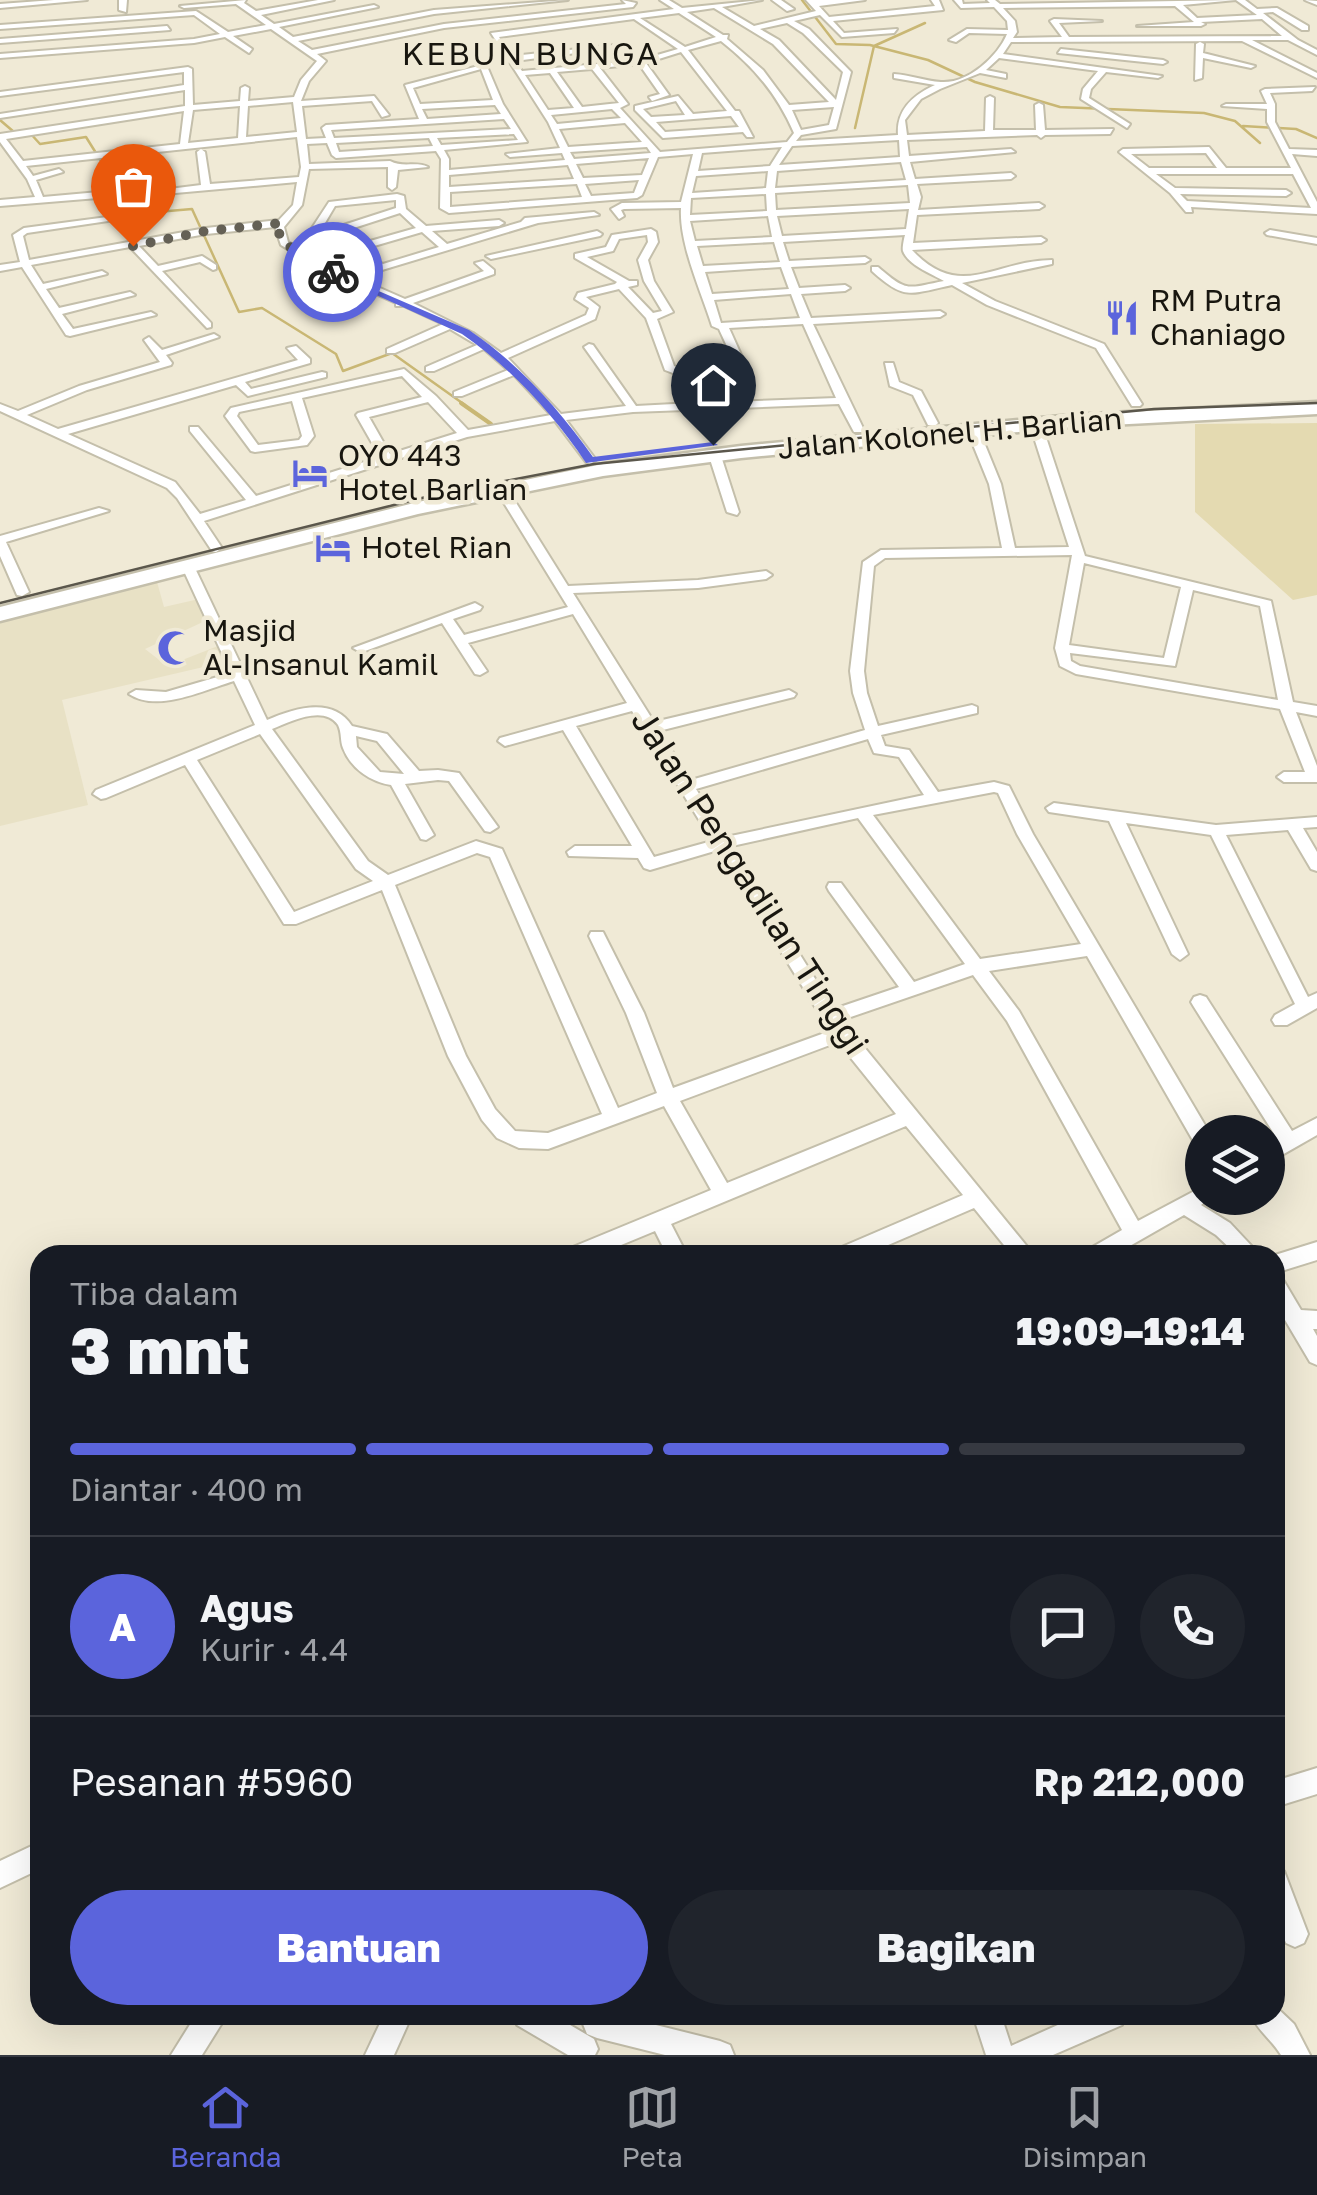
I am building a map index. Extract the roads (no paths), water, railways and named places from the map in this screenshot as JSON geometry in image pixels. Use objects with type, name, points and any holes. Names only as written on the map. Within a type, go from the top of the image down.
[{"type":"highway","points":[[0,598],[486,480],[590,460],[1136,404],[1183,406],[1317,398]]},
{"type":"highway","name":"Jalan Kolonel H. Barlian","points":[[0,614],[502,490],[595,472],[1183,406],[1317,408]]},
{"type":"street","points":[[0,6],[82,0]]},
{"type":"street","points":[[123,0],[123,10]]},
{"type":"street","points":[[2,24],[254,0]]},
{"type":"street","points":[[253,14],[330,0]]},
{"type":"street","points":[[365,0],[390,21]]},
{"type":"street","points":[[463,0],[474,8]]},
{"type":"street","points":[[290,40],[434,12],[564,0]]},
{"type":"street","points":[[309,54],[444,26],[633,5],[626,0]]},
{"type":"street","points":[[664,0],[723,36],[788,108],[798,133]]},
{"type":"street","points":[[708,0],[776,42],[838,104]]},
{"type":"street","points":[[588,200],[555,127],[500,46],[496,34],[597,24],[758,0]]},
{"type":"street","points":[[776,0],[790,9]]},
{"type":"street","points":[[520,73],[642,61],[861,0]]},
{"type":"street","points":[[818,10],[940,8],[935,0]]},
{"type":"street","points":[[958,0],[962,6],[1078,2],[1156,5],[1236,0],[1261,14],[1286,38],[1314,52]]},
{"type":"street","points":[[1309,0],[1317,4]]},
{"type":"street","points":[[236,1],[322,64],[305,80],[298,101],[304,174],[297,205],[282,223],[279,235],[284,243],[313,262],[450,325],[485,346],[560,416],[590,460]]},
{"type":"street","points":[[547,1],[562,14]]},
{"type":"street","points":[[744,1],[806,31],[846,67]]},
{"type":"street","points":[[1216,1],[1230,10]]},
{"type":"street","points":[[1175,2],[1197,21],[1274,10],[1305,28]]},
{"type":"street","points":[[1124,3],[1142,26],[1164,41]]},
{"type":"street","points":[[1201,3],[1222,18]]},
{"type":"street","points":[[425,4],[444,26]]},
{"type":"street","points":[[996,4],[1011,21],[1009,39],[980,71],[940,84],[904,114],[905,161],[916,197],[906,246],[912,258],[991,302],[1100,346],[1136,404]]},
{"type":"street","points":[[1156,5],[1166,16]]},
{"type":"street","points":[[4,56],[56,56],[230,35],[374,7]]},
{"type":"street","points":[[818,10],[842,35],[894,31]]},
{"type":"street","points":[[2,24],[196,13],[250,50]]},
{"type":"street","points":[[637,18],[682,48],[758,146]]},
{"type":"street","points":[[106,19],[107,65],[191,59]]},
{"type":"street","points":[[1068,41],[1054,21],[1098,21]]},
{"type":"street","points":[[2,24],[8,69]]},
{"type":"street","points":[[546,113],[619,105],[665,95],[642,61],[597,24]]},
{"type":"street","points":[[1142,26],[1208,24]]},
{"type":"street","points":[[2,41],[167,28]]},
{"type":"street","points":[[806,31],[824,29]]},
{"type":"street","points":[[340,30],[360,43]]},
{"type":"street","points":[[954,40],[968,30],[1081,53],[1163,62]]},
{"type":"street","points":[[1009,39],[1286,38]]},
{"type":"street","points":[[1245,40],[1317,76]]},
{"type":"street","points":[[1077,67],[1086,41]]},
{"type":"street","points":[[1149,86],[1163,62],[1164,41]]},
{"type":"street","points":[[1198,78],[1200,41]]},
{"type":"street","points":[[500,46],[518,44]]},
{"type":"street","points":[[510,59],[626,46]]},
{"type":"street","points":[[828,51],[849,52],[833,127],[798,133],[775,159],[770,192],[786,264],[858,430]]},
{"type":"street","points":[[1294,59],[1297,54],[1314,52]]},
{"type":"street","points":[[995,55],[1158,76]]},
{"type":"street","points":[[1200,55],[1251,66]]},
{"type":"street","points":[[424,121],[408,87],[483,66],[497,102],[518,130],[522,144],[443,154]]},
{"type":"street","points":[[595,67],[627,120],[656,156]]},
{"type":"street","points":[[0,94],[188,69],[189,108],[184,146]]},
{"type":"street","points":[[0,84],[89,70]]},
{"type":"street","points":[[552,70],[580,110]]},
{"type":"street","points":[[1103,70],[1084,94],[1127,126]]},
{"type":"street","points":[[980,71],[1003,76]]},
{"type":"street","points":[[897,76],[940,84]]},
{"type":"street","points":[[758,77],[808,77]]},
{"type":"street","points":[[0,116],[187,87]]},
{"type":"street","points":[[242,140],[245,88]]},
{"type":"street","points":[[368,88],[385,115]]},
{"type":"street","points":[[444,173],[758,146],[989,133],[1106,132],[1123,152],[1173,191],[1187,207],[1317,211],[1270,122],[1272,106],[1266,89],[1315,91]]},
{"type":"street","points":[[452,94],[455,104]]},
{"type":"street","points":[[40,199],[31,179],[0,137],[189,108],[374,98]]},
{"type":"street","points":[[690,116],[680,98],[639,106],[666,136],[746,129]]},
{"type":"street","points":[[989,133],[990,98]]},
{"type":"street","points":[[41,102],[62,99],[71,105]]},
{"type":"street","points":[[418,106],[497,102]]},
{"type":"street","points":[[788,108],[838,104]]},
{"type":"street","points":[[1039,104],[1041,135]]},
{"type":"street","points":[[1226,106],[1272,106]]},
{"type":"street","points":[[650,120],[736,113]]},
{"type":"street","points":[[509,116],[328,126],[336,154],[443,154],[650,144]]},
{"type":"street","points":[[555,127],[627,120]]},
{"type":"street","points":[[592,124],[604,147]]},
{"type":"street","points":[[20,164],[242,140],[330,141],[518,130]]},
{"type":"street","points":[[432,136],[443,154],[445,208],[452,210],[637,196],[656,156]]},
{"type":"street","points":[[1123,152],[1209,150],[1223,171]]},
{"type":"street","points":[[698,151],[685,218],[717,326],[940,314]]},
{"type":"street","points":[[1287,151],[1317,153]]},
{"type":"street","points":[[201,152],[206,187]]},
{"type":"street","points":[[694,174],[1011,152]]},
{"type":"street","points":[[142,192],[387,164],[394,168],[424,167]]},
{"type":"street","points":[[392,186],[394,168]]},
{"type":"street","points":[[1149,172],[1296,171]]},
{"type":"street","points":[[31,179],[59,172]]},
{"type":"street","points":[[304,174],[320,175]]},
{"type":"street","points":[[619,216],[618,207],[1010,176]]},
{"type":"street","points":[[446,190],[646,177]]},
{"type":"street","points":[[1247,181],[1271,207]]},
{"type":"street","points":[[90,182],[92,195]]},
{"type":"street","points":[[1173,191],[1286,193]]},
{"type":"street","points":[[0,203],[110,194]]},
{"type":"street","points":[[445,247],[401,210],[401,198],[397,197],[332,204],[318,228],[321,235],[346,251],[382,266],[537,220]]},
{"type":"street","points":[[685,218],[1039,206]]},
{"type":"street","points":[[321,235],[401,210]]},
{"type":"street","points":[[313,262],[422,229],[594,215]]},
{"type":"street","points":[[574,216],[583,237]]},
{"type":"street","points":[[130,217],[24,231],[18,235],[24,264],[70,333],[151,315]]},
{"type":"street","points":[[112,219],[118,233]]},
{"type":"street","points":[[0,268],[202,232],[282,223]]},
{"type":"street","points":[[651,317],[668,312],[649,282],[642,260],[653,242],[651,232],[615,236],[610,249],[578,256],[623,283],[651,317],[669,368],[690,374],[699,406]]},
{"type":"street","points":[[690,244],[908,232]]},
{"type":"street","points":[[1270,233],[1317,241]]},
{"type":"street","points":[[491,256],[597,234]]},
{"type":"street","points":[[484,235],[508,252]]},
{"type":"street","points":[[906,246],[1041,240]]},
{"type":"street","points":[[133,246],[207,326]]},
{"type":"street","points":[[157,269],[202,259],[213,267]]},
{"type":"street","points":[[697,269],[865,260]]},
{"type":"street","points":[[874,270],[903,290],[1049,262]]},
{"type":"street","points":[[400,304],[491,272],[480,264]]},
{"type":"street","points":[[290,279],[326,268]]},
{"type":"street","points":[[41,287],[102,274]]},
{"type":"street","points":[[500,358],[591,317],[594,307],[580,297],[623,283],[649,282]]},
{"type":"street","points":[[706,297],[845,288]]},
{"type":"street","points":[[56,312],[130,295]]},
{"type":"street","points":[[391,352],[450,325]]},
{"type":"street","points":[[701,362],[737,358],[724,328]]},
{"type":"street","points":[[162,353],[214,337]]},
{"type":"street","points":[[20,414],[83,388],[166,364],[162,353],[148,340]]},
{"type":"street","points":[[430,369],[485,346]]},
{"type":"street","points":[[589,347],[634,410]]},
{"type":"street","points":[[58,433],[306,361],[292,348]]},
{"type":"street","points":[[888,365],[894,384],[917,393],[932,423]]},
{"type":"street","points":[[458,394],[514,371]]},
{"type":"street","points":[[297,399],[308,436],[302,443],[255,450],[231,416],[236,410],[404,372],[465,434]]},
{"type":"street","points":[[238,380],[248,393],[322,375]]},
{"type":"street","points":[[386,458],[362,415],[432,398]]},
{"type":"street","points":[[198,519],[465,434],[560,416],[843,401]]},
{"type":"street","points":[[0,407],[171,486],[216,548]]},
{"type":"street","points":[[1036,424],[1078,554],[1062,648],[1065,663],[1076,670],[1317,711]]},
{"type":"street","points":[[194,429],[254,501]]},
{"type":"street","points":[[973,430],[995,484],[1009,550]]},
{"type":"street","points":[[715,456],[733,512]]},
{"type":"street","name":"Jalan Pengadilan Tinggi","points":[[502,490],[841,1034],[1016,1245]]},
{"type":"street","points":[[22,592],[0,541],[103,512]]},
{"type":"street","points":[[934,800],[907,756],[882,752],[872,733],[857,671],[868,566],[880,554],[1009,550],[1078,554],[1269,606],[1287,708],[1316,776],[1284,777]]},
{"type":"street","points":[[188,567],[263,727],[362,865],[384,881],[393,894],[478,1097],[505,1135],[524,1141],[548,1141],[841,1034]]},
{"type":"street","points":[[563,590],[698,584],[766,575]]},
{"type":"street","points":[[1062,648],[1170,663],[1188,583]]},
{"type":"street","points":[[360,648],[475,607]]},
{"type":"street","points":[[462,640],[576,609]]},
{"type":"street","points":[[444,617],[480,672]]},
{"type":"street","points":[[136,694],[166,698],[239,675]]},
{"type":"street","points":[[651,728],[789,694]]},
{"type":"street","points":[[505,741],[636,705]]},
{"type":"street","points":[[101,794],[263,727],[320,710],[345,722],[350,730],[350,748],[378,777],[397,782],[436,774],[454,777],[490,826]]},
{"type":"street","points":[[688,786],[872,733],[972,710]]},
{"type":"street","points":[[567,724],[640,852],[646,861],[656,865],[723,843],[862,812],[994,787],[1004,790],[1091,950],[1188,1115]]},
{"type":"street","points":[[350,730],[382,737],[415,777]]},
{"type":"street","points":[[189,759],[290,920],[476,847],[496,853],[612,1116]]},
{"type":"street","points":[[397,782],[426,835]]},
{"type":"street","points":[[1054,808],[1216,830],[1317,822]]},
{"type":"street","points":[[862,812],[1013,1016],[1135,1235]]},
{"type":"street","points":[[1114,815],[1180,954]]},
{"type":"street","points":[[1292,824],[1317,865]]},
{"type":"street","points":[[1216,830],[1311,1004],[1282,1020]]},
{"type":"street","points":[[575,852],[640,852]]},
{"type":"street","points":[[835,887],[911,991]]},
{"type":"street","points":[[598,936],[635,1013],[668,1097],[722,1194]]},
{"type":"street","points":[[831,1017],[978,966],[1091,950]]},
{"type":"street","points":[[1200,1002],[1289,1142]]},
{"type":"street","points":[[600,1245],[908,1117]]},
{"type":"street","points":[[1285,1144],[1317,1126]]},
{"type":"street","points":[[867,1245],[977,1198]]},
{"type":"street","points":[[1116,1245],[1185,1205]]},
{"type":"street","points":[[1208,1215],[1239,1245]]},
{"type":"street","points":[[660,1222],[672,1245]]},
{"type":"street","points":[[1285,1261],[1317,1251]]},
{"type":"street","points":[[1285,1295],[1306,1319],[1317,1355]]},
{"type":"street","points":[[1285,1791],[1317,1781]]},
{"type":"street","points":[[0,1875],[30,1860]]},
{"type":"street","points":[[1285,1907],[1295,1934]]},
{"type":"street","points":[[185,2055],[206,2025]]},
{"type":"street","points":[[379,2055],[393,2025]]},
{"type":"street","points":[[557,2025],[591,2036],[720,2055]]},
{"type":"street","points":[[990,2025],[1000,2055]]},
{"type":"street","points":[[1021,2055],[1089,2025]]},
{"type":"street","points":[[1275,2025],[1296,2055]]},
{"type":"waterway","points":[[802,0],[836,44],[874,46]]},
{"type":"waterway","points":[[874,46],[925,23]]},
{"type":"waterway","points":[[855,128],[874,46]]},
{"type":"waterway","points":[[874,46],[928,60],[975,82],[1060,107],[1204,113],[1235,121],[1260,143]]},
{"type":"waterway","points":[[0,120],[14,132]]},
{"type":"waterway","points":[[1243,126],[1296,129],[1317,138]]},
{"type":"waterway","points":[[30,133],[40,144],[86,137],[134,214],[192,209],[239,312],[262,308],[336,354],[343,371],[392,353],[465,405]]},
{"type":"waterway","points":[[461,403],[491,424]]},
{"type":"tram line","points":[[0,603],[442,493],[594,464],[1154,409],[1317,403]]},
{"type":"place","name":"RM Putra Chaniago","points":[[1122,318]]},
{"type":"place","name":"OYO 443 Hotel Barlian","points":[[310,473]]},
{"type":"place","name":"Hotel Rian","points":[[333,548]]},
{"type":"place","name":"Masjid Al-Insanul Kamil","points":[[175,648]]},
{"type":"district","name":"KEBUN BUNGA","points":[[531,54]]}]
